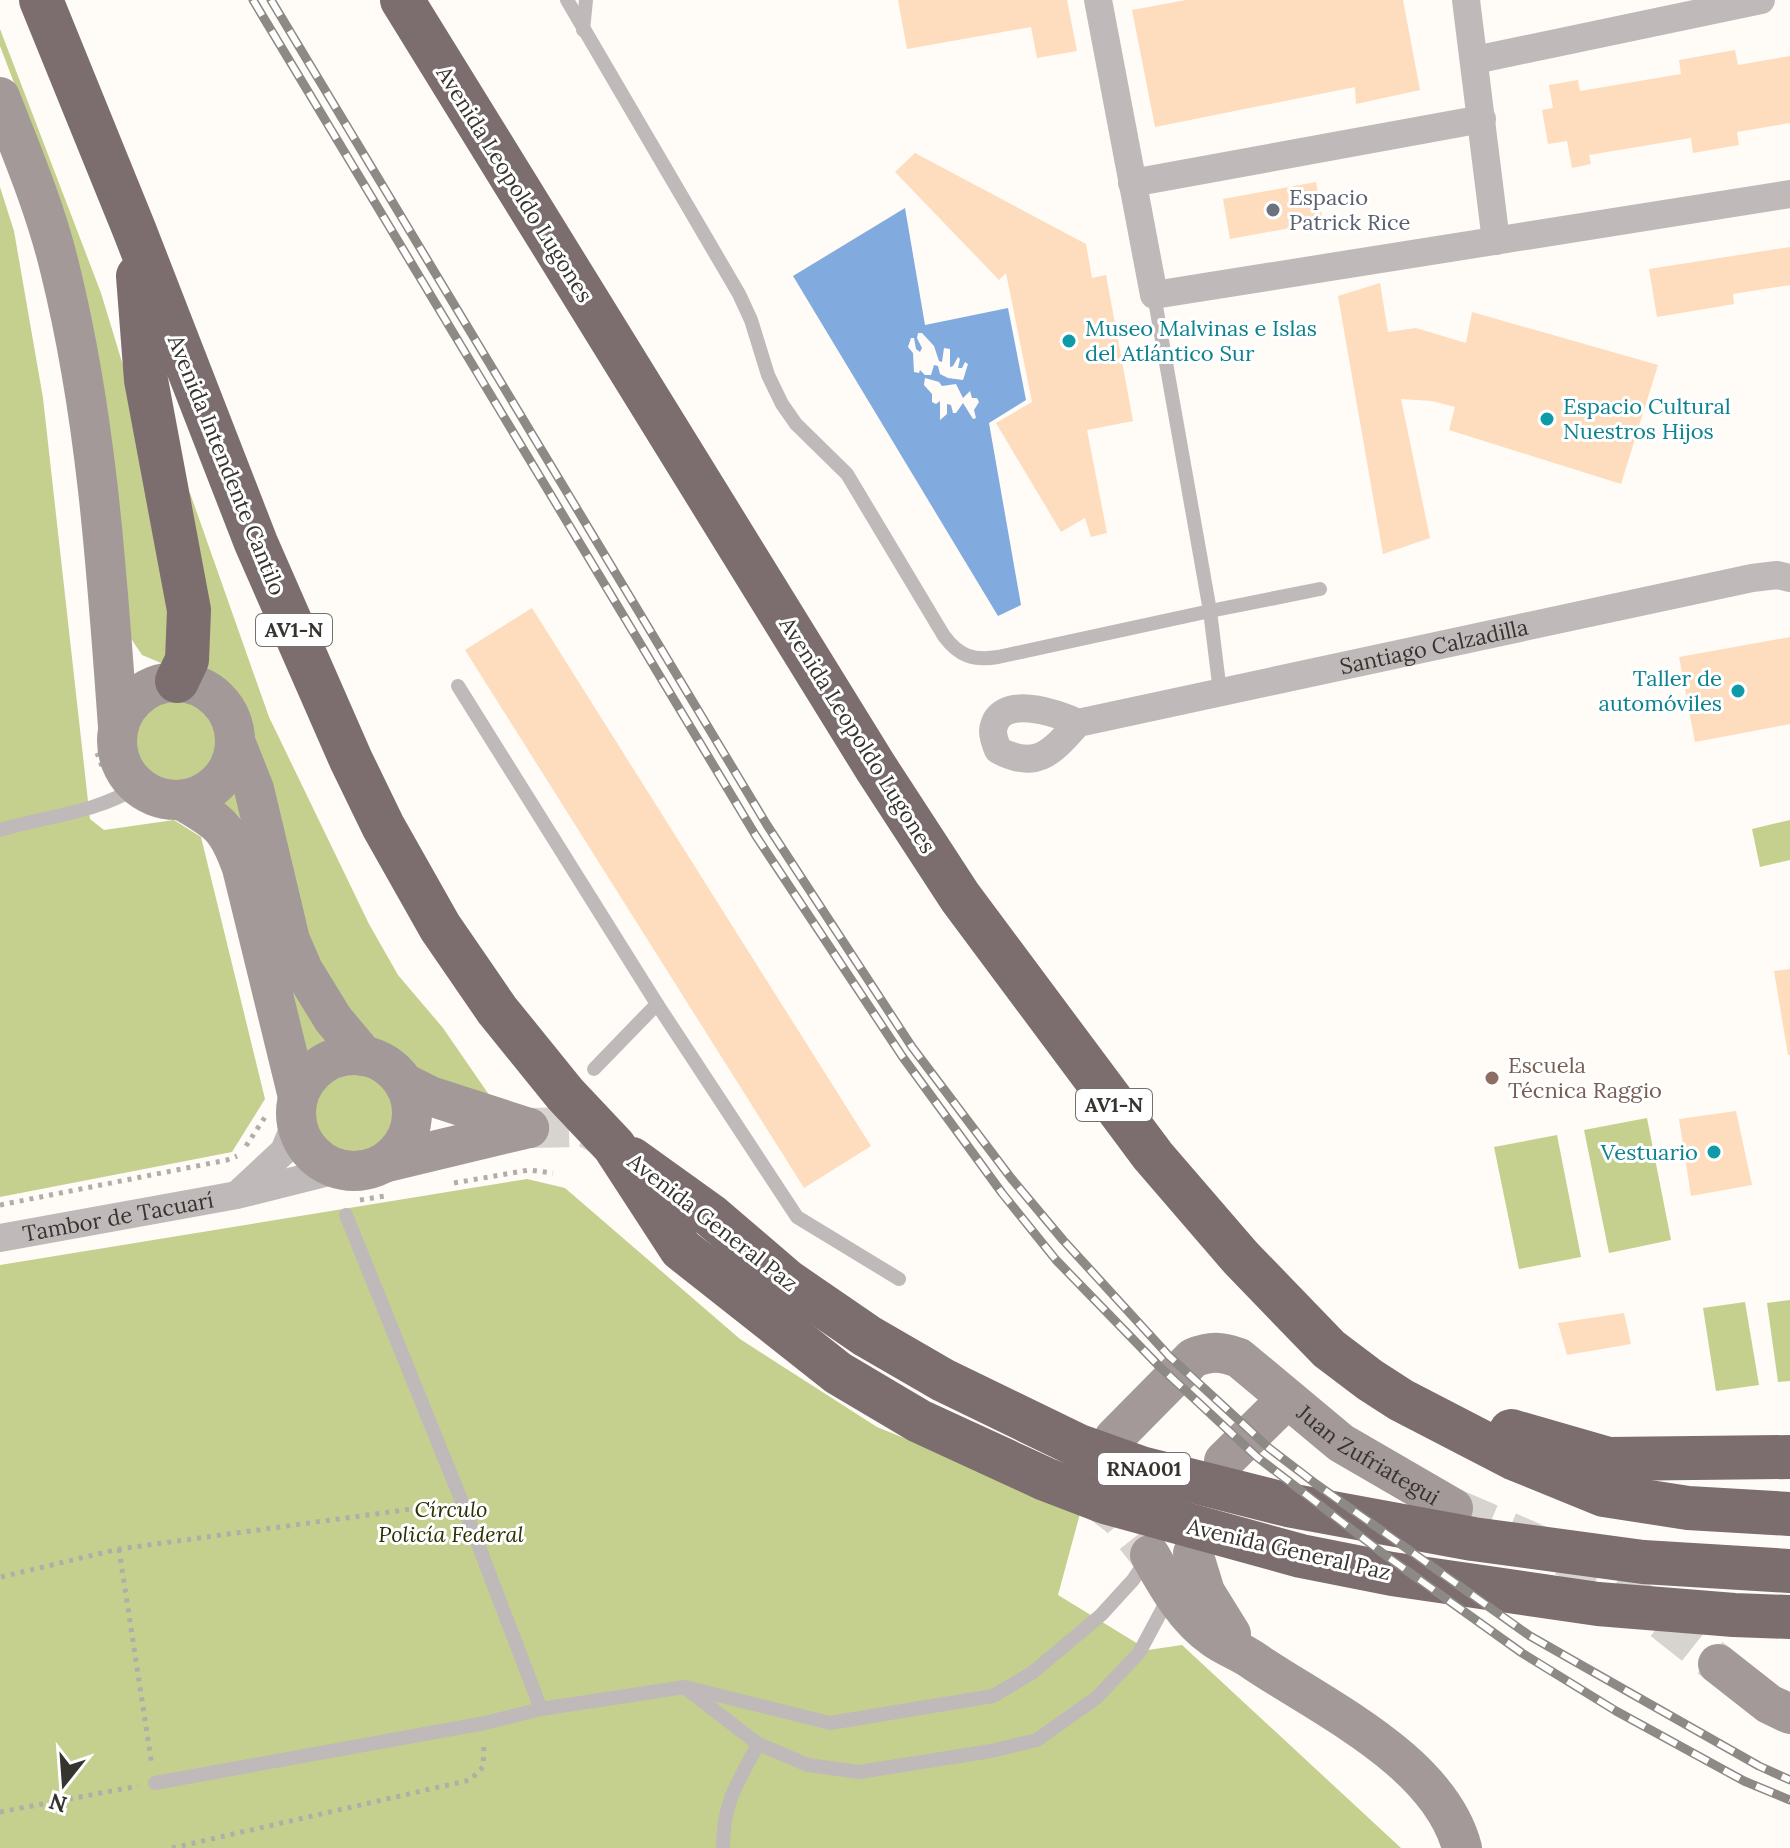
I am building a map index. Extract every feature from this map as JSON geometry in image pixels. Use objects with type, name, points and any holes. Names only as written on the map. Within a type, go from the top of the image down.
[{"type":"highway","name":"Avenida Intendente Cantilo","points":[[41,0],[256,543],[383,826],[440,927],[497,1010],[565,1094],[614,1146]]},
{"type":"highway","name":"Avenida Leopoldo Lugones","points":[[402,0],[876,768],[960,897],[1153,1156],[1241,1258],[1329,1349],[1401,1400]]},
{"type":"highway","points":[[134,229],[146,380],[189,610],[187,660],[169,682]]},
{"type":"highway","name":"Avenida General Paz","points":[[614,1146],[710,1215],[787,1281],[867,1336],[943,1380],[1079,1446],[1141,1468],[1288,1505],[1473,1539],[1556,1553],[1643,1562],[1790,1571]]},
{"type":"highway","name":"Avenida General Paz","points":[[614,1146],[681,1249],[749,1305],[838,1373],[919,1421],[1045,1479],[1157,1518],[1301,1556],[1392,1574],[1598,1604],[1790,1617]]},
{"type":"highway","points":[[1401,1400],[1608,1459],[1790,1457]]},
{"type":"highway","points":[[1401,1400],[1513,1458],[1604,1495],[1688,1508],[1790,1514]]},
{"type":"street","points":[[1098,0],[1154,295],[1790,194]]},
{"type":"street","points":[[1466,0],[1496,241]]},
{"type":"street","points":[[1475,60],[1761,0]]},
{"type":"street","points":[[0,97],[60,268],[94,462],[110,622],[118,727],[116,748],[123,769],[137,787],[159,797],[183,801],[215,820],[232,839],[242,868],[297,1110],[310,1151],[322,1163],[337,1170],[354,1172],[372,1170],[387,1162],[529,1128],[430,1096],[406,1084],[388,1066],[364,1056],[347,1055],[330,1059],[316,1069],[305,1082],[297,1110]]},
{"type":"street","points":[[1132,183],[1482,119]]},
{"type":"street","name":"Santiago Calzadilla","points":[[1078,723],[1752,578],[1777,575],[1790,578]]},
{"type":"street","points":[[110,622],[131,659],[169,682],[201,687],[221,701],[233,722],[237,746],[254,789],[290,940],[303,970],[333,1019],[364,1056]]},
{"type":"street","points":[[118,727],[127,707],[141,692],[169,682]]},
{"type":"street","points":[[183,801],[209,792],[219,782],[228,772],[237,746]]},
{"type":"street","points":[[387,1162],[400,1150],[409,1135],[413,1118],[412,1101],[406,1084]]},
{"type":"street","name":"Tambor de Tacuarí","points":[[237,1195],[284,1151],[297,1110]]},
{"type":"street","name":"Tambor de Tacuarí","points":[[0,1238],[237,1195],[337,1170]]},
{"type":"street","name":"Juan Zufriategui","points":[[1114,1438],[1193,1358],[1210,1351],[1239,1358],[1341,1443],[1453,1508]]},
{"type":"street","name":"Juan Zufriategui","points":[[1224,1461],[1287,1399]]},
{"type":"street","points":[[1193,1553],[1205,1592],[1221,1621],[1251,1659]]},
{"type":"street","points":[[1150,1555],[1171,1593],[1212,1637],[1319,1702],[1411,1769],[1449,1815],[1462,1848]]},
{"type":"street","points":[[1718,1664],[1769,1704],[1790,1714]]},
{"type":"lane","points":[[567,0],[739,294],[751,320],[768,375],[782,404],[796,424],[847,474],[953,649],[967,657],[998,657],[1320,589]]},
{"type":"lane","points":[[583,31],[586,0]]},
{"type":"lane","points":[[1154,295],[1210,611],[1220,692]]},
{"type":"lane","points":[[458,686],[657,1004],[797,1217],[899,1279]]},
{"type":"lane","points":[[0,830],[89,809],[137,787]]},
{"type":"lane","points":[[594,1069],[657,1004]]},
{"type":"lane","points":[[346,1215],[462,1502],[541,1709]]},
{"type":"lane","points":[[155,1783],[485,1723],[541,1709],[685,1687],[830,1723],[993,1696],[1032,1673],[1101,1615],[1133,1580],[1150,1555]]},
{"type":"lane","points":[[685,1687],[758,1744],[808,1765],[859,1772],[991,1751],[1037,1740],[1096,1698],[1139,1653],[1171,1593]]},
{"type":"lane","points":[[723,1848],[729,1798],[758,1744]]},
{"type":"path","points":[[0,1205],[227,1160]]},
{"type":"path","points":[[1,1577],[119,1549],[462,1502]]},
{"type":"path","points":[[0,1812],[155,1783],[119,1549]]},
{"type":"path","points":[[172,1848],[470,1780],[483,1767],[485,1723]]},
{"type":"green space","points":[[0,29],[101,293],[135,405],[182,638],[161,663],[142,655],[128,634],[27,117],[0,46]]},
{"type":"green space","points":[[0,187],[14,231],[43,398],[90,819],[104,830],[174,820],[201,837],[265,1099],[232,1152],[0,1197]]},
{"type":"green space","points":[[176,493],[190,493],[269,717],[369,924],[398,975],[443,1028],[494,1102],[420,1076],[392,1060],[349,1024],[320,982],[278,847],[249,721],[240,698],[219,676],[200,668]]},
{"type":"green space","points":[[180,695],[197,699],[211,708],[220,722],[224,739],[220,756],[211,770],[197,779],[180,783],[163,779],[149,770],[140,756],[136,739],[140,722],[149,708],[163,699]]},
{"type":"green space","points":[[237,783],[342,1045],[319,1054],[303,1067],[218,809]]},
{"type":"green space","points":[[1790,820],[1790,860],[1760,867],[1752,829]]},
{"type":"green space","points":[[359,1066],[391,1087],[400,1101],[406,1121],[386,1147],[365,1159],[346,1159],[330,1150],[318,1134],[313,1115],[317,1095],[330,1076]]},
{"type":"green space","points":[[1647,1118],[1671,1240],[1609,1253],[1584,1130]]},
{"type":"green space","points":[[1557,1135],[1581,1257],[1519,1269],[1494,1147]]},
{"type":"green space","name":"Círculo Policía Federal","points":[[527,1179],[565,1188],[740,1339],[877,1427],[1081,1510],[1058,1595],[1148,1650],[1182,1645],[1401,1848],[0,1848],[0,1265]]},
{"type":"green space","points":[[1790,1300],[1790,1381],[1778,1382],[1767,1303]]},
{"type":"green space","points":[[1745,1302],[1759,1385],[1716,1391],[1703,1308]]},
{"type":"water","points":[[905,208],[925,325],[1008,308],[1026,400],[989,423],[1021,605],[998,616],[793,276]],"holes":[[[918,333],[922,333],[934,346],[939,361],[942,362],[944,348],[950,349],[950,367],[958,357],[958,368],[962,368],[965,362],[968,364],[963,380],[940,374],[938,366],[934,365],[931,375],[925,375],[920,370],[919,373],[914,372],[913,353],[908,347],[911,338],[914,338],[916,349],[920,352],[922,348]],[[925,378],[942,386],[956,384],[963,398],[970,391],[972,398],[977,398],[979,402],[974,410],[976,418],[973,419],[963,403],[956,413],[947,404],[947,414],[940,420],[940,401],[936,404],[932,402],[932,394],[924,385]]]},
{"type":"building","points":[[898,0],[1067,0],[1077,51],[1037,58],[1031,27],[907,49]]},
{"type":"building","points":[[1186,0],[1403,0],[1420,90],[1356,104],[1355,87],[1155,127],[1132,10]]},
{"type":"building","points":[[1735,50],[1738,65],[1790,56],[1790,123],[1737,132],[1739,145],[1693,153],[1691,138],[1589,155],[1591,164],[1572,168],[1567,141],[1548,144],[1542,110],[1553,108],[1549,85],[1578,80],[1580,91],[1681,74],[1679,60]]},
{"type":"building","name":"Museo Malvinas e Islas del Atlántico Sur","points":[[915,153],[1086,244],[1092,278],[1106,275],[1133,421],[1087,430],[1107,533],[1091,537],[1085,518],[1061,532],[996,423],[1032,402],[1006,273],[999,280],[895,172]]},
{"type":"building","name":"Espacio Patrick Rice","points":[[1316,182],[1323,222],[1230,239],[1223,199]]},
{"type":"building","points":[[1790,247],[1790,285],[1733,294],[1734,304],[1657,317],[1649,269]]},
{"type":"building","name":"Espacio Cultural Nuestros Hijos","points":[[1380,283],[1388,332],[1416,328],[1466,343],[1472,312],[1658,365],[1621,484],[1449,430],[1455,407],[1432,401],[1401,399],[1430,538],[1383,554],[1338,296]]},
{"type":"building","points":[[532,608],[871,1146],[804,1188],[465,650]]},
{"type":"building","name":"Taller de automóviles","points":[[1790,637],[1790,724],[1695,742],[1679,657]]},
{"type":"building","points":[[1790,969],[1790,1055],[1788,1055],[1774,971]]},
{"type":"building","name":"Vestuario","points":[[1736,1111],[1752,1185],[1691,1196],[1679,1119]]},
{"type":"building","points":[[1624,1313],[1631,1344],[1567,1355],[1558,1323]]},
{"type":"tunnel","points":[[529,1128],[586,1127],[615,1143]]},
{"type":"tunnel","points":[[1092,1496],[1120,1517],[1150,1555]]},
{"type":"tunnel","points":[[1453,1508],[1605,1574],[1718,1664]]},
{"type":"railway","points":[[253,0],[756,836],[902,1056],[1002,1193],[1056,1260],[1159,1366],[1257,1457],[1385,1555],[1522,1653],[1616,1711],[1744,1781],[1790,1800]]},
{"type":"railway","points":[[271,0],[767,825],[912,1047],[1011,1178],[1063,1240],[1169,1356],[1269,1448],[1316,1484],[1530,1636],[1759,1766],[1790,1780]]},
{"type":"place","name":"Espacio Patrick Rice","points":[[1273,210]]},
{"type":"place","name":"Museo Malvinas e Islas del Atlántico Sur","points":[[1069,341]]},
{"type":"place","name":"Espacio Cultural Nuestros Hijos","points":[[1547,419]]},
{"type":"place","name":"Taller de automóviles","points":[[1738,691]]},
{"type":"place","name":"Escuela Técnica Raggio","points":[[1492,1078]]},
{"type":"place","name":"Vestuario","points":[[1714,1152]]}]
